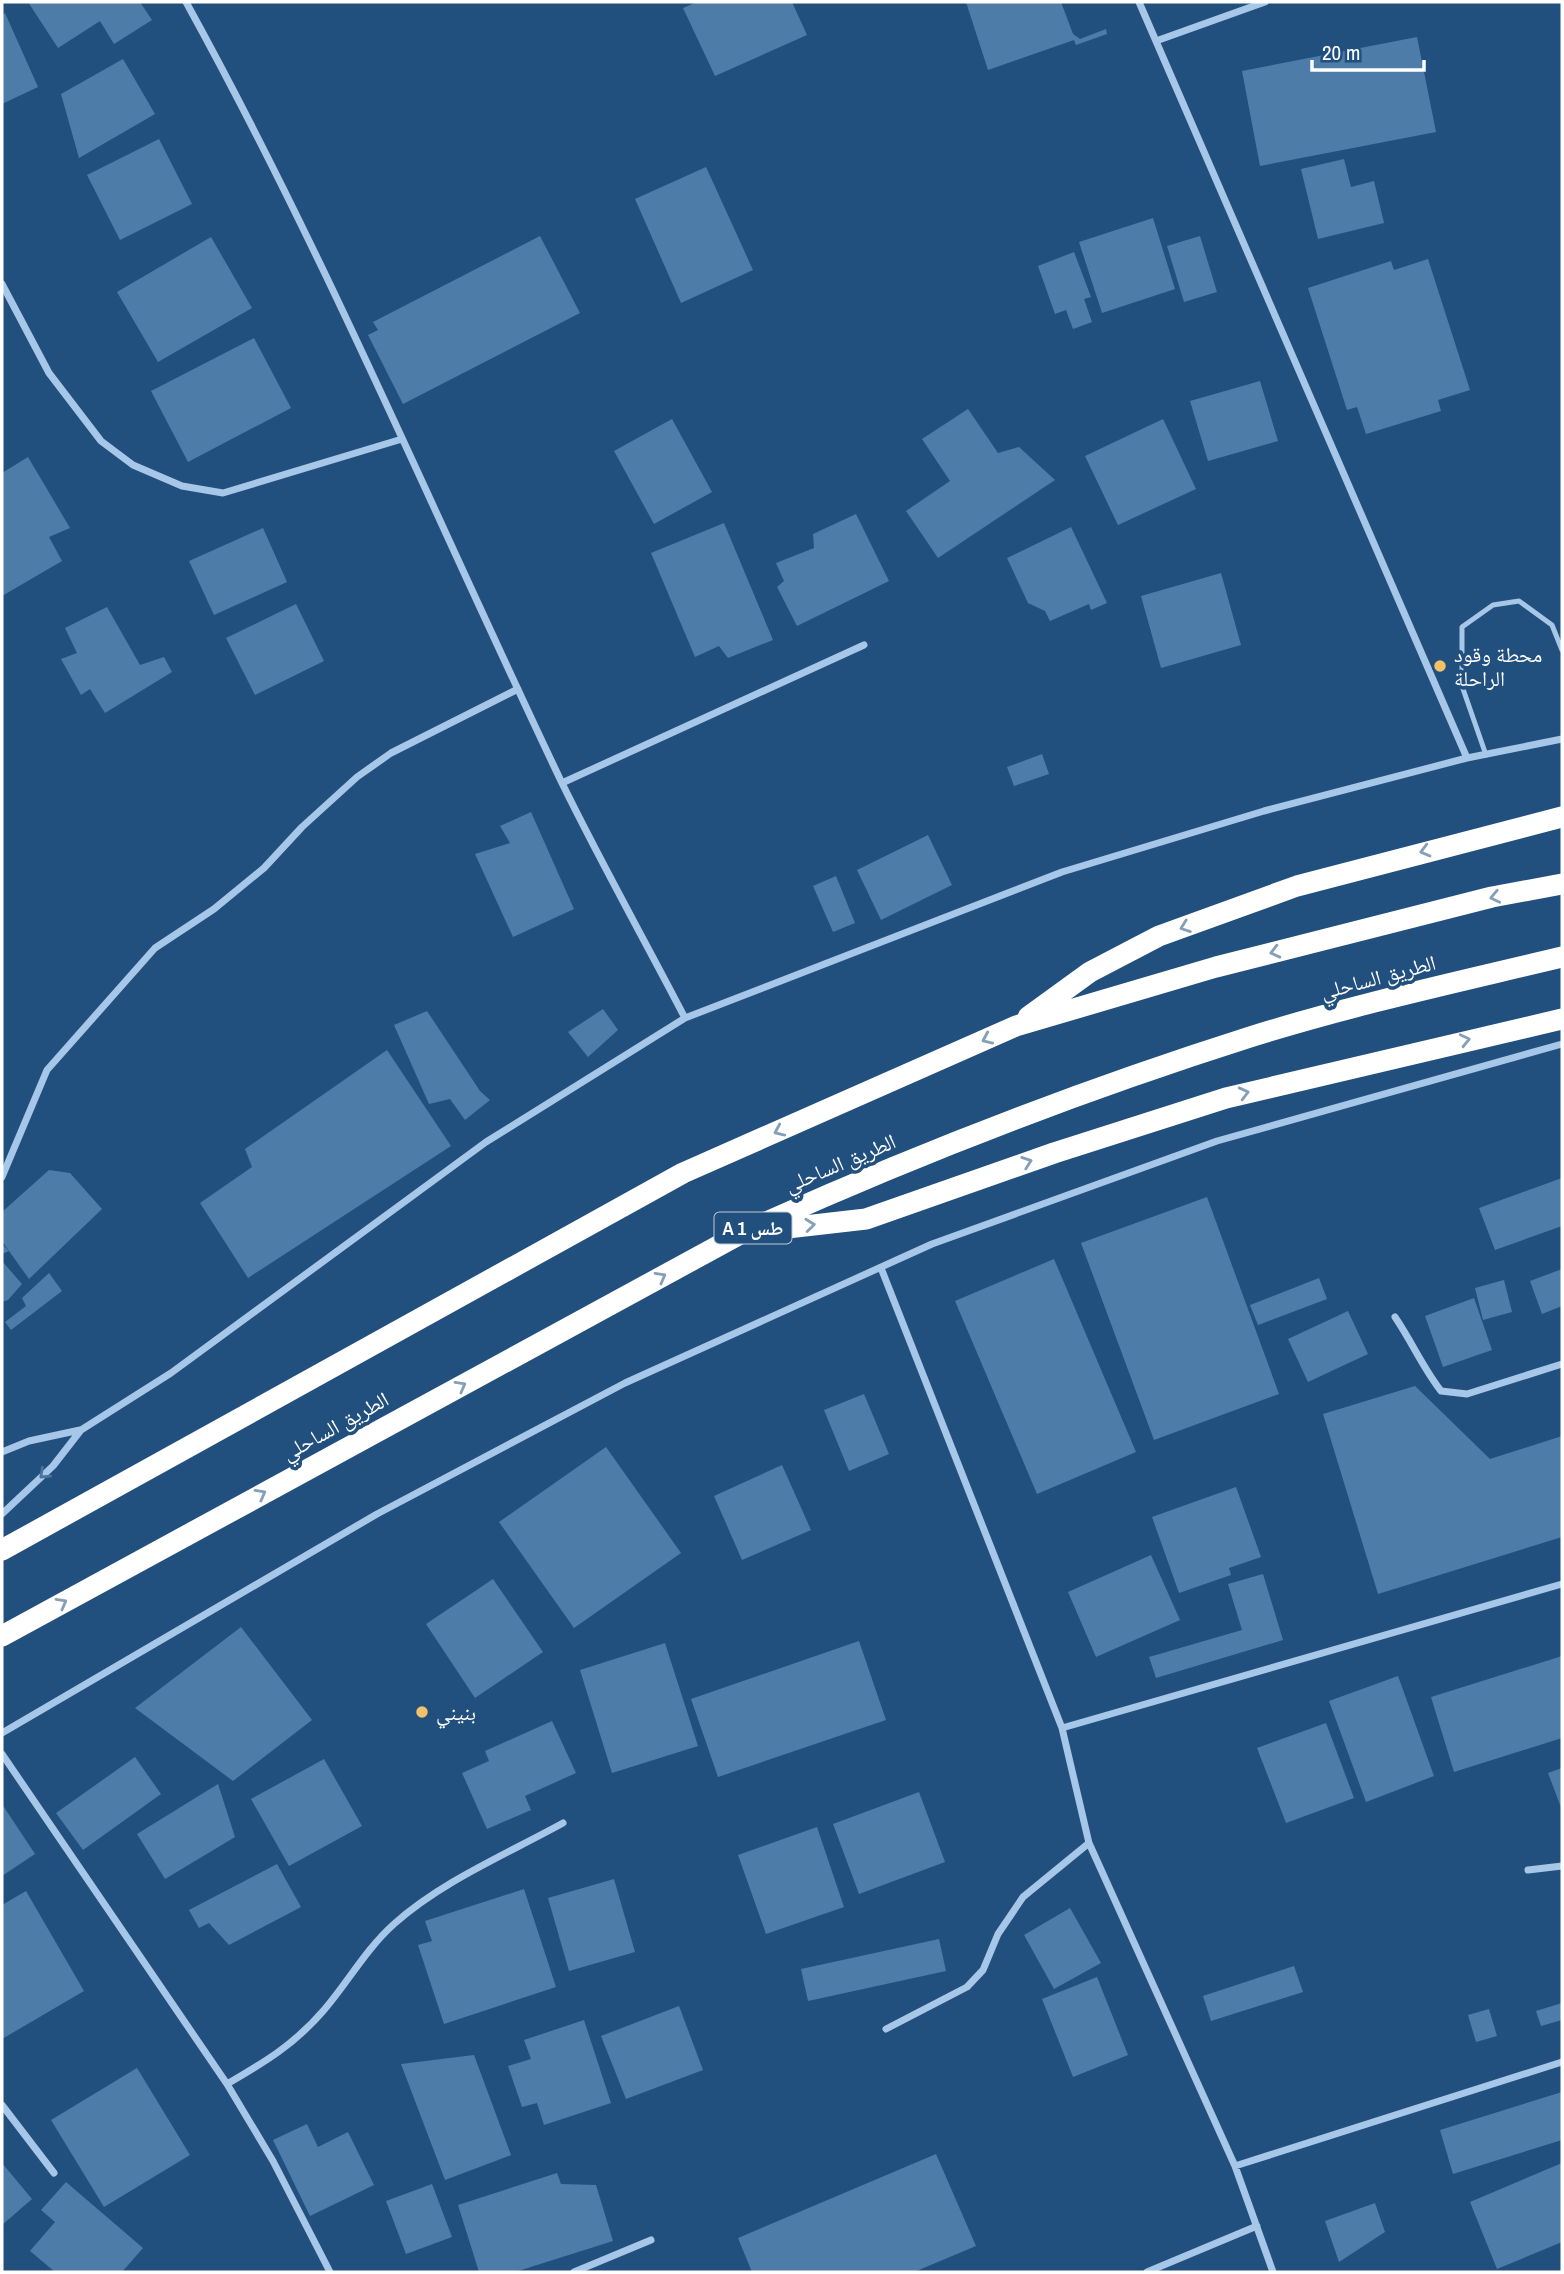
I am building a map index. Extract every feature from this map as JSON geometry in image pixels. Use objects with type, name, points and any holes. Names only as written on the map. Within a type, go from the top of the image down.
[{"type":"highway","points":[[1017,1026],[1090,972],[1159,936],[1297,886],[1562,817]]},
{"type":"highway","points":[[2,1550],[683,1173],[1017,1026],[1216,967],[1492,897],[1562,884]]},
{"type":"highway","name":"الطريق الساحلي","points":[[2,1636],[742,1233],[953,1141],[1251,1037],[1404,995],[1562,957]]},
{"type":"highway","points":[[742,1233],[866,1219],[1054,1153],[1226,1098],[1562,1018]]},
{"type":"street","points":[[186,2],[283,189],[562,783],[685,1018]]},
{"type":"street","points":[[1139,2],[1467,758]]},
{"type":"street","points":[[1156,41],[1265,2]]},
{"type":"street","points":[[2,284],[49,373],[101,441],[133,465],[182,486],[223,493],[402,439]]},
{"type":"street","points":[[562,783],[864,645]]},
{"type":"street","points":[[2,1177],[47,1070],[155,948],[214,909],[264,868],[302,827],[357,777],[391,753],[518,689]]},
{"type":"street","points":[[2,1514],[53,1466],[81,1430],[171,1373],[486,1142],[685,1018],[1062,872],[1264,811],[1467,758],[1562,739]]},
{"type":"street","points":[[2,1733],[377,1514],[589,1402],[932,1244],[1217,1141],[1562,1044]]},
{"type":"street","points":[[881,1268],[1062,1728],[1089,1843],[1235,2166],[1273,2272]]},
{"type":"street","points":[[1395,1317],[1410,1339],[1424,1369],[1441,1391],[1467,1394],[1562,1364]]},
{"type":"street","points":[[2,1452],[29,1441],[81,1430]]},
{"type":"street","points":[[1062,1728],[1562,1584]]},
{"type":"street","points":[[2,1754],[227,2084],[273,2161],[330,2272]]},
{"type":"street","points":[[227,2084],[285,2050],[324,2010],[364,1956],[404,1916],[433,1895],[564,1823]]},
{"type":"street","points":[[886,2029],[967,1987],[983,1969],[998,1934],[1023,1897],[1089,1843]]},
{"type":"street","points":[[1528,1870],[1562,1866]]},
{"type":"street","points":[[1235,2166],[1562,2062]]},
{"type":"street","points":[[2,2105],[54,2174]]},
{"type":"street","points":[[1147,2272],[1256,2226]]},
{"type":"street","points":[[574,2272],[651,2240]]},
{"type":"lane","points":[[1486,755],[1462,686],[1462,627],[1493,605],[1519,601],[1552,625],[1562,650]]},
{"type":"building","points":[[28,2],[140,2],[152,20],[114,44],[100,21],[58,48]]},
{"type":"building","points":[[697,2],[792,2],[807,35],[715,76],[683,8]]},
{"type":"building","points":[[966,2],[1061,2],[1073,34],[1080,39],[1106,29],[1107,34],[1076,45],[1074,40],[988,70]]},
{"type":"building","points":[[5,13],[38,87],[2,104],[2,15]]},
{"type":"building","points":[[1417,37],[1436,132],[1260,166],[1242,71]]},
{"type":"building","points":[[123,59],[155,114],[79,158],[61,94]]},
{"type":"building","points":[[159,139],[192,204],[120,240],[87,175]]},
{"type":"building","points":[[1344,159],[1351,187],[1374,181],[1384,223],[1318,239],[1301,169]]},
{"type":"building","points":[[706,167],[753,270],[681,303],[635,199]]},
{"type":"building","points":[[1153,218],[1175,289],[1102,313],[1079,242]]},
{"type":"building","points":[[540,236],[580,313],[403,404],[368,335],[378,330],[373,322]]},
{"type":"building","points":[[1200,236],[1217,292],[1184,302],[1167,246]]},
{"type":"building","points":[[211,237],[252,308],[158,362],[117,292]]},
{"type":"building","points":[[1074,252],[1091,297],[1084,299],[1092,322],[1073,329],[1066,310],[1055,314],[1038,266]]},
{"type":"building","points":[[1428,259],[1470,390],[1438,400],[1441,411],[1366,434],[1357,407],[1347,410],[1308,288],[1391,261],[1394,270]]},
{"type":"building","points":[[254,338],[291,408],[188,462],[151,391]]},
{"type":"building","points":[[1260,381],[1278,441],[1208,461],[1190,401]]},
{"type":"building","points":[[968,409],[998,453],[1019,447],[1055,480],[938,558],[906,511],[950,481],[922,439]]},
{"type":"building","points":[[672,419],[712,492],[654,524],[614,451]]},
{"type":"building","points":[[1163,419],[1196,489],[1118,525],[1085,456]]},
{"type":"building","points":[[28,457],[70,528],[49,537],[62,561],[2,596],[2,473]]},
{"type":"building","points":[[856,514],[889,581],[797,626],[777,587],[784,581],[776,563],[814,548],[813,534]]},
{"type":"building","points":[[724,523],[773,640],[728,658],[719,646],[695,657],[651,553]]},
{"type":"building","points":[[1071,527],[1107,603],[1091,610],[1089,604],[1050,621],[1045,611],[1028,603],[1007,558]]},
{"type":"building","points":[[263,528],[287,582],[214,615],[189,561]]},
{"type":"building","points":[[1221,573],[1241,645],[1161,668],[1141,596]]},
{"type":"building","points":[[296,604],[324,661],[255,695],[226,638]]},
{"type":"building","points":[[107,607],[140,665],[164,657],[172,672],[105,713],[90,689],[81,695],[61,659],[77,653],[65,628]]},
{"type":"building","points":[[1042,754],[1049,774],[1014,786],[1007,767]]},
{"type":"building","points":[[531,812],[574,909],[513,937],[475,854],[510,843],[500,826]]},
{"type":"building","points":[[928,835],[952,885],[881,920],[857,870]]},
{"type":"building","points":[[836,876],[855,923],[833,932],[813,886]]},
{"type":"building","points":[[603,1009],[618,1030],[588,1057],[568,1032]]},
{"type":"building","points":[[427,1011],[480,1091],[490,1100],[465,1120],[450,1099],[429,1104],[394,1025]]},
{"type":"building","points":[[387,1050],[451,1146],[248,1278],[200,1203],[252,1167],[245,1149]]},
{"type":"building","points":[[49,1170],[70,1173],[102,1209],[29,1279],[2,1241],[2,1212]]},
{"type":"building","points":[[1562,1178],[1562,1226],[1495,1250],[1479,1208]]},
{"type":"building","points":[[1207,1197],[1279,1394],[1154,1440],[1081,1243]]},
{"type":"building","points":[[2,1244],[9,1251],[2,1254]]},
{"type":"building","points":[[1054,1259],[1136,1452],[1037,1494],[955,1301]]},
{"type":"building","points":[[2,1261],[22,1284],[8,1300],[2,1302]]},
{"type":"building","points":[[1562,1269],[1562,1306],[1542,1314],[1530,1281]]},
{"type":"building","points":[[49,1273],[62,1291],[11,1330],[5,1322],[26,1306],[22,1298]]},
{"type":"building","points":[[1319,1278],[1327,1299],[1258,1325],[1250,1305]]},
{"type":"building","points":[[1504,1280],[1512,1312],[1483,1320],[1475,1288]]},
{"type":"building","points":[[1474,1298],[1492,1350],[1443,1367],[1425,1316]]},
{"type":"building","points":[[1348,1311],[1368,1354],[1308,1382],[1288,1339]]},
{"type":"building","points":[[1415,1386],[1490,1459],[1562,1436],[1562,1537],[1378,1594],[1323,1414]]},
{"type":"building","points":[[864,1394],[889,1454],[849,1471],[824,1410]]},
{"type":"building","points":[[606,1447],[681,1553],[574,1628],[499,1522]]},
{"type":"building","points":[[782,1465],[811,1530],[742,1560],[714,1496]]},
{"type":"building","points":[[1236,1487],[1261,1557],[1229,1568],[1231,1575],[1179,1593],[1152,1517]]},
{"type":"building","points":[[1151,1555],[1180,1620],[1096,1657],[1068,1592]]},
{"type":"building","points":[[1263,1574],[1283,1640],[1156,1678],[1149,1657],[1242,1630],[1228,1584]]},
{"type":"building","points":[[493,1579],[543,1652],[475,1698],[426,1624]]},
{"type":"building","points":[[241,1627],[312,1720],[233,1781],[135,1708]]},
{"type":"building","points":[[859,1641],[886,1720],[718,1777],[691,1699]]},
{"type":"building","points":[[665,1643],[698,1746],[612,1773],[580,1670]]},
{"type":"building","points":[[1562,1656],[1562,1738],[1454,1772],[1431,1697]]},
{"type":"building","points":[[1398,1676],[1434,1776],[1366,1802],[1329,1701]]},
{"type":"building","points":[[552,1721],[576,1773],[525,1796],[531,1810],[487,1829],[462,1773],[489,1761],[485,1751]]},
{"type":"building","points":[[1326,1723],[1354,1798],[1286,1823],[1257,1748]]},
{"type":"building","points":[[135,1757],[161,1794],[83,1850],[56,1813]]},
{"type":"building","points":[[324,1759],[362,1826],[289,1866],[251,1799]]},
{"type":"building","points":[[1562,1768],[1562,1810],[1548,1773]]},
{"type":"building","points":[[218,1784],[235,1837],[165,1879],[137,1834]]},
{"type":"building","points":[[919,1792],[945,1862],[859,1894],[833,1824]]},
{"type":"building","points":[[2,1804],[35,1854],[2,1876]]},
{"type":"building","points":[[817,1827],[844,1907],[766,1934],[738,1855]]},
{"type":"building","points":[[277,1864],[301,1907],[229,1945],[209,1923],[199,1928],[189,1910]]},
{"type":"building","points":[[614,1879],[635,1952],[569,1971],[548,1898]]},
{"type":"building","points":[[524,1889],[556,1987],[444,2024],[418,1945],[432,1941],[425,1921]]},
{"type":"building","points":[[26,1891],[84,1991],[2,2039],[2,1905]]},
{"type":"building","points":[[1070,1908],[1101,1963],[1054,1989],[1024,1935]]},
{"type":"building","points":[[939,1939],[946,1971],[808,2001],[801,1969]]},
{"type":"building","points":[[1294,1966],[1303,1992],[1211,2021],[1203,1996]]},
{"type":"building","points":[[1097,1977],[1128,2055],[1073,2077],[1042,1999]]},
{"type":"building","points":[[1562,2003],[1562,2020],[1541,2026],[1536,2011]]},
{"type":"building","points":[[679,2006],[703,2070],[626,2099],[601,2036]]},
{"type":"building","points":[[1489,2009],[1497,2036],[1476,2042],[1468,2015]]},
{"type":"building","points":[[584,2020],[611,2103],[544,2125],[537,2103],[522,2107],[508,2066],[531,2059],[524,2040]]},
{"type":"building","points":[[474,2055],[511,2155],[445,2180],[401,2064]]},
{"type":"building","points":[[137,2068],[190,2155],[104,2207],[51,2120]]},
{"type":"building","points":[[1562,2092],[1562,2140],[1453,2174],[1440,2130]]},
{"type":"building","points":[[307,2124],[318,2147],[348,2132],[374,2185],[310,2216],[273,2140]]},
{"type":"building","points":[[936,2154],[976,2246],[914,2272],[752,2272],[738,2238]]},
{"type":"building","points":[[2,2163],[32,2199],[2,2225]]},
{"type":"building","points":[[1562,2163],[1562,2242],[1497,2269],[1470,2202]]},
{"type":"building","points":[[557,2173],[561,2184],[596,2185],[613,2241],[515,2272],[479,2272],[458,2205]]},
{"type":"building","points":[[66,2182],[143,2248],[122,2272],[55,2272],[30,2251],[55,2222],[41,2210]]},
{"type":"building","points":[[432,2184],[452,2237],[406,2254],[386,2201]]},
{"type":"building","points":[[1375,2203],[1385,2232],[1339,2262],[1325,2221]]},
{"type":"place","name":"محطة وقود الراحلة","points":[[1440,666]]},
{"type":"place","name":"بنيني","points":[[422,1712]]}]
